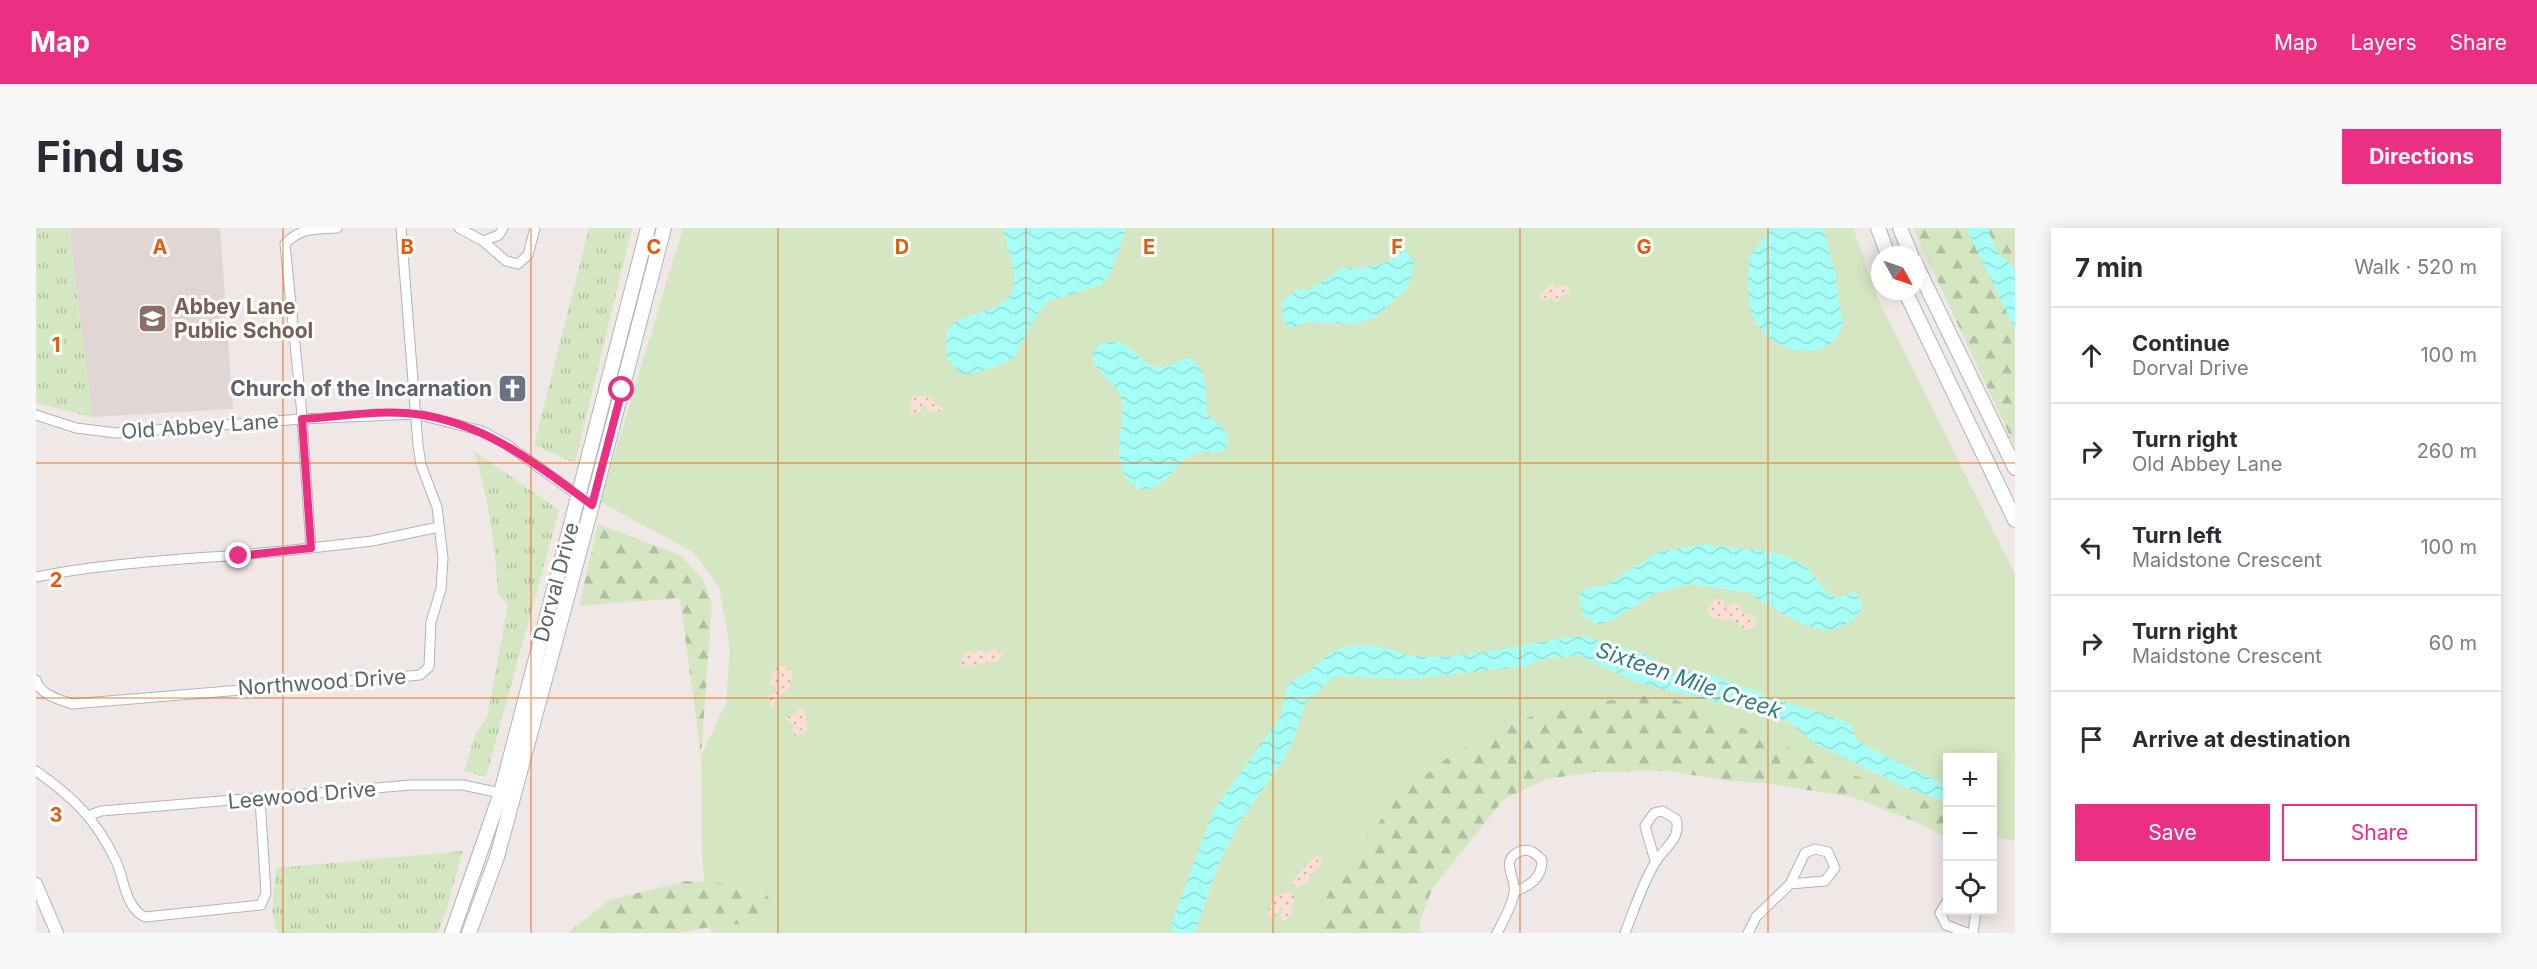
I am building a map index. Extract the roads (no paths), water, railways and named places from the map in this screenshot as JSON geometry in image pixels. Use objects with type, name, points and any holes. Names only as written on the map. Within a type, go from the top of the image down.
[{"type":"main road","name":"Dorval Drive","points":[[469,933],[484,898],[579,495],[648,228]]},
{"type":"main road","name":"Dorval Drive","points":[[452,933],[507,794],[592,505],[664,228]]},
{"type":"main road","points":[[1878,228],[1885,246]]},
{"type":"main road","points":[[1900,228],[1907,246]]},
{"type":"main road","points":[[1925,283],[2015,468]]},
{"type":"main road","points":[[1909,300],[2015,520]]},
{"type":"street","points":[[311,548],[302,419],[285,244],[294,233],[302,230],[336,228]]},
{"type":"street","name":"Northwood Drive","points":[[36,680],[38,686],[52,698],[72,704],[420,675],[429,667],[431,622],[442,583],[439,527],[433,495],[421,465],[401,228]]},
{"type":"street","points":[[459,228],[483,241],[506,261],[518,264],[528,255],[535,228]]},
{"type":"street","points":[[483,241],[499,235],[503,228]]},
{"type":"street","name":"Old Abbey Lane","points":[[36,415],[76,428],[116,433],[302,419],[416,414],[482,431],[506,444],[592,505]]},
{"type":"street","points":[[36,577],[89,567],[239,556],[372,541],[439,527]]},
{"type":"street","points":[[36,771],[90,815],[116,861],[129,898],[140,915],[145,917],[261,905],[266,893],[260,800]]},
{"type":"street","name":"Leewood Drive","points":[[90,815],[101,811],[260,800],[411,785],[463,785],[507,794]]},
{"type":"street","points":[[1625,933],[1655,861],[1677,836],[1679,828],[1676,819],[1662,811],[1654,813],[1645,826],[1655,861]]},
{"type":"street","points":[[1748,933],[1755,917],[1790,884],[1805,853],[1815,849],[1828,852],[1835,868],[1825,881],[1790,884]]},
{"type":"street","points":[[1497,933],[1514,892],[1508,870],[1510,859],[1517,852],[1525,850],[1534,852],[1542,860],[1542,872],[1536,880],[1514,892]]},
{"type":"street","points":[[36,884],[57,933]]},
{"type":"street","points":[[1943,907],[1940,913],[1946,925],[1967,933]]},
{"type":"street","points":[[1973,933],[1975,915]]},
{"type":"water","points":[[1003,228],[1126,228],[1112,271],[1101,285],[1049,301],[1039,311],[1014,358],[984,371],[962,374],[947,359],[946,333],[952,325],[962,319],[995,307],[1011,294],[1014,276]]},
{"type":"water","points":[[1771,228],[1823,228],[1834,268],[1843,325],[1833,341],[1823,348],[1812,351],[1789,349],[1768,337],[1754,319],[1749,297],[1749,258]]},
{"type":"water","points":[[1966,228],[1988,228],[1996,250],[2015,269],[2015,330]]},
{"type":"water","points":[[1406,250],[1414,263],[1408,287],[1374,318],[1356,324],[1307,322],[1291,328],[1283,321],[1282,302],[1298,289],[1309,290],[1344,267],[1356,269],[1384,263]]},
{"type":"water","points":[[1115,341],[1127,346],[1154,366],[1168,366],[1188,358],[1195,362],[1205,382],[1207,412],[1227,434],[1228,444],[1224,451],[1193,454],[1158,485],[1150,488],[1142,489],[1130,482],[1120,461],[1119,439],[1123,414],[1120,394],[1097,368],[1092,356],[1099,345]]},
{"type":"water","points":[[1704,544],[1778,554],[1789,558],[1806,567],[1831,595],[1837,598],[1854,592],[1862,606],[1847,624],[1823,630],[1790,617],[1758,600],[1752,593],[1690,584],[1656,593],[1614,619],[1601,624],[1594,623],[1583,615],[1578,596],[1587,588],[1604,586],[1658,552]]},
{"type":"water","name":"Sixteen Mile Creek","points":[[1583,636],[1649,655],[1663,671],[1673,674],[1697,670],[1765,696],[1843,720],[1852,726],[1854,737],[1866,746],[1943,784],[1943,801],[1909,789],[1816,744],[1786,720],[1636,682],[1578,655],[1543,659],[1525,666],[1411,679],[1335,676],[1305,703],[1294,739],[1281,763],[1239,823],[1217,868],[1195,933],[1173,933],[1171,925],[1213,811],[1280,717],[1288,684],[1333,652],[1350,646],[1380,647],[1409,655],[1428,657],[1487,652]]},
{"type":"place","name":"Abbey Lane Public School","points":[[153,318]]},
{"type":"place","name":"Church of the Incarnation","points":[[513,388]]}]
